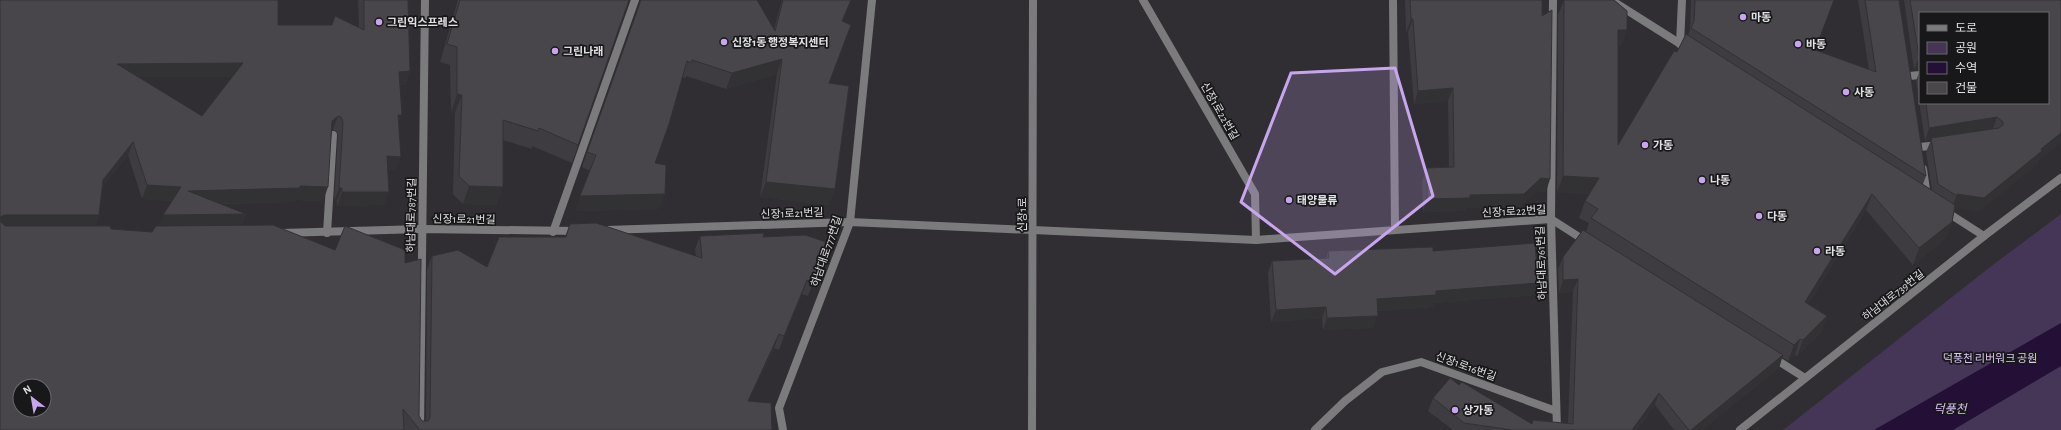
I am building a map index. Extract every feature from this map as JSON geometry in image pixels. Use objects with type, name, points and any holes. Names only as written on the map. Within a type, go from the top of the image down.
[{"type":"street","name":"하남대로787번길","points":[[420,430],[425,0]]},
{"type":"street","points":[[552,232],[635,0]]},
{"type":"street","name":"하남대로777번길","points":[[783,430],[779,408],[850,222],[872,0]]},
{"type":"street","name":"신장1로","points":[[1032,430],[1033,0]]},
{"type":"street","name":"신장1로22번길","points":[[1143,0],[1255,194],[1256,240]]},
{"type":"street","points":[[1393,0],[1395,230]]},
{"type":"street","name":"하남대로761번길","points":[[1553,0],[1551,219],[1557,430]]},
{"type":"street","points":[[1611,0],[1700,56]]},
{"type":"street","points":[[1680,44],[1682,0]]},
{"type":"street","points":[[1909,76],[1919,75]]},
{"type":"street","points":[[327,232],[333,135]]},
{"type":"street","points":[[1949,143],[1920,151],[1931,202],[1984,236]]},
{"type":"street","name":"하남대로739번길","points":[[1740,430],[1984,236],[2061,178]]},
{"type":"street","name":"신장1로22번길","points":[[1032,229],[1256,240],[1551,219],[1598,248]]},
{"type":"street","name":"신장1로21번길","points":[[599,230],[850,222],[1032,229]]},
{"type":"street","name":"신장1로21번길","points":[[271,233],[422,229],[552,232],[584,231]]},
{"type":"street","points":[[1765,353],[1805,378]]},
{"type":"street","name":"신장1로16번길","points":[[1315,430],[1345,401],[1382,372],[1421,362],[1556,411]]},
{"type":"highlighted area","points":[[1395,68],[1433,196],[1335,274],[1241,202],[1291,73]]},
{"type":"green space","name":"덕풍천 리버워크 공원","points":[[2061,214],[2061,430],[1783,430],[1990,267]]},
{"type":"water","name":"덕풍천","points":[[2061,323],[2061,366],[1953,430],[1874,430]]},
{"type":"building","points":[[0,0],[278,0],[278,25],[332,25],[335,16],[364,30],[364,0],[408,0],[410,71],[399,72],[402,115],[398,115],[401,157],[387,156],[389,192],[342,192],[342,188],[339,188],[343,122],[341,117],[338,116],[332,121],[328,187],[300,186],[300,188],[188,191],[246,214],[163,215],[181,187],[147,185],[133,142],[103,180],[99,215],[5,215],[0,217]],"holes":[[[243,63],[202,116],[117,64]]]},
{"type":"building","points":[[460,0],[629,0],[578,145],[539,128],[538,131],[503,120],[503,187],[469,186],[459,176],[462,95],[457,94],[457,47],[447,44]]},
{"type":"building","points":[[641,0],[757,0],[775,31],[783,0],[851,0],[842,21],[851,25],[829,83],[849,86],[835,189],[766,182],[782,59],[732,73],[692,60],[691,63],[687,61],[669,124],[655,163],[666,165],[665,194],[580,196],[596,155],[587,152]]},
{"type":"building","points":[[1410,0],[1542,0],[1542,16],[1552,10],[1550,179],[1541,178],[1524,194],[1470,195],[1470,198],[1427,199],[1427,168],[1454,167],[1453,88],[1418,91],[1413,19],[1411,19]]},
{"type":"building","points":[[1564,0],[1614,0],[1627,11],[1627,30],[1618,30],[1618,145],[1674,51],[1677,52],[1686,34],[1955,205],[1952,222],[1919,248],[1872,194],[1805,302],[1827,316],[1803,340],[1800,339],[1794,345],[1591,218],[1598,209],[1585,201],[1599,178],[1563,176]]},
{"type":"building","points":[[1695,0],[1834,0],[1815,50],[1876,72],[1865,0],[1899,0],[1926,176],[1691,28],[1694,21]]},
{"type":"building","points":[[1910,0],[2060,0],[2061,133],[2041,149],[2042,151],[1984,198],[1957,194],[1957,196],[1938,184],[1931,138],[1999,128],[2003,125],[2003,122],[1997,117],[1929,128],[1926,104],[2049,104],[2049,12],[1919,12],[1919,57]]},
{"type":"building","points":[[0,221],[5,226],[110,226],[111,229],[152,232],[156,226],[273,225],[335,250],[345,226],[405,250],[405,263],[421,259],[419,416],[422,421],[428,421],[430,417],[432,256],[458,250],[487,267],[499,237],[566,237],[570,224],[596,223],[702,258],[700,236],[764,233],[763,237],[805,235],[826,242],[820,258],[822,261],[813,282],[807,280],[784,336],[779,334],[748,401],[771,403],[772,430],[420,430],[403,409],[404,430],[0,430]]},
{"type":"building","points":[[1583,230],[1783,355],[1691,430],[1689,430],[1659,393],[1632,430],[1512,430],[1464,423],[1433,398],[1450,378],[1459,385],[1462,382],[1532,424],[1533,420],[1573,424],[1578,279],[1563,280],[1563,257]]},
{"type":"building","points":[[1535,243],[1538,283],[1436,291],[1436,295],[1377,299],[1378,316],[1327,318],[1326,307],[1276,310],[1272,261],[1329,258],[1328,251],[1433,247],[1433,251]]},
{"type":"place","name":"마동","points":[[1743,17]]},
{"type":"place","name":"그린익스프레스","points":[[379,22]]},
{"type":"place","name":"신장1동 행정복지센터","points":[[724,42]]},
{"type":"place","name":"바동","points":[[1798,44]]},
{"type":"place","name":"그린나래","points":[[555,51]]},
{"type":"place","name":"사동","points":[[1846,92]]},
{"type":"place","name":"가동","points":[[1645,145]]},
{"type":"place","name":"나동","points":[[1702,180]]},
{"type":"place","name":"태양물류","points":[[1289,200]]},
{"type":"place","name":"다동","points":[[1759,216]]},
{"type":"place","name":"라동","points":[[1817,251]]},
{"type":"place","name":"상가동","points":[[1455,410]]}]
